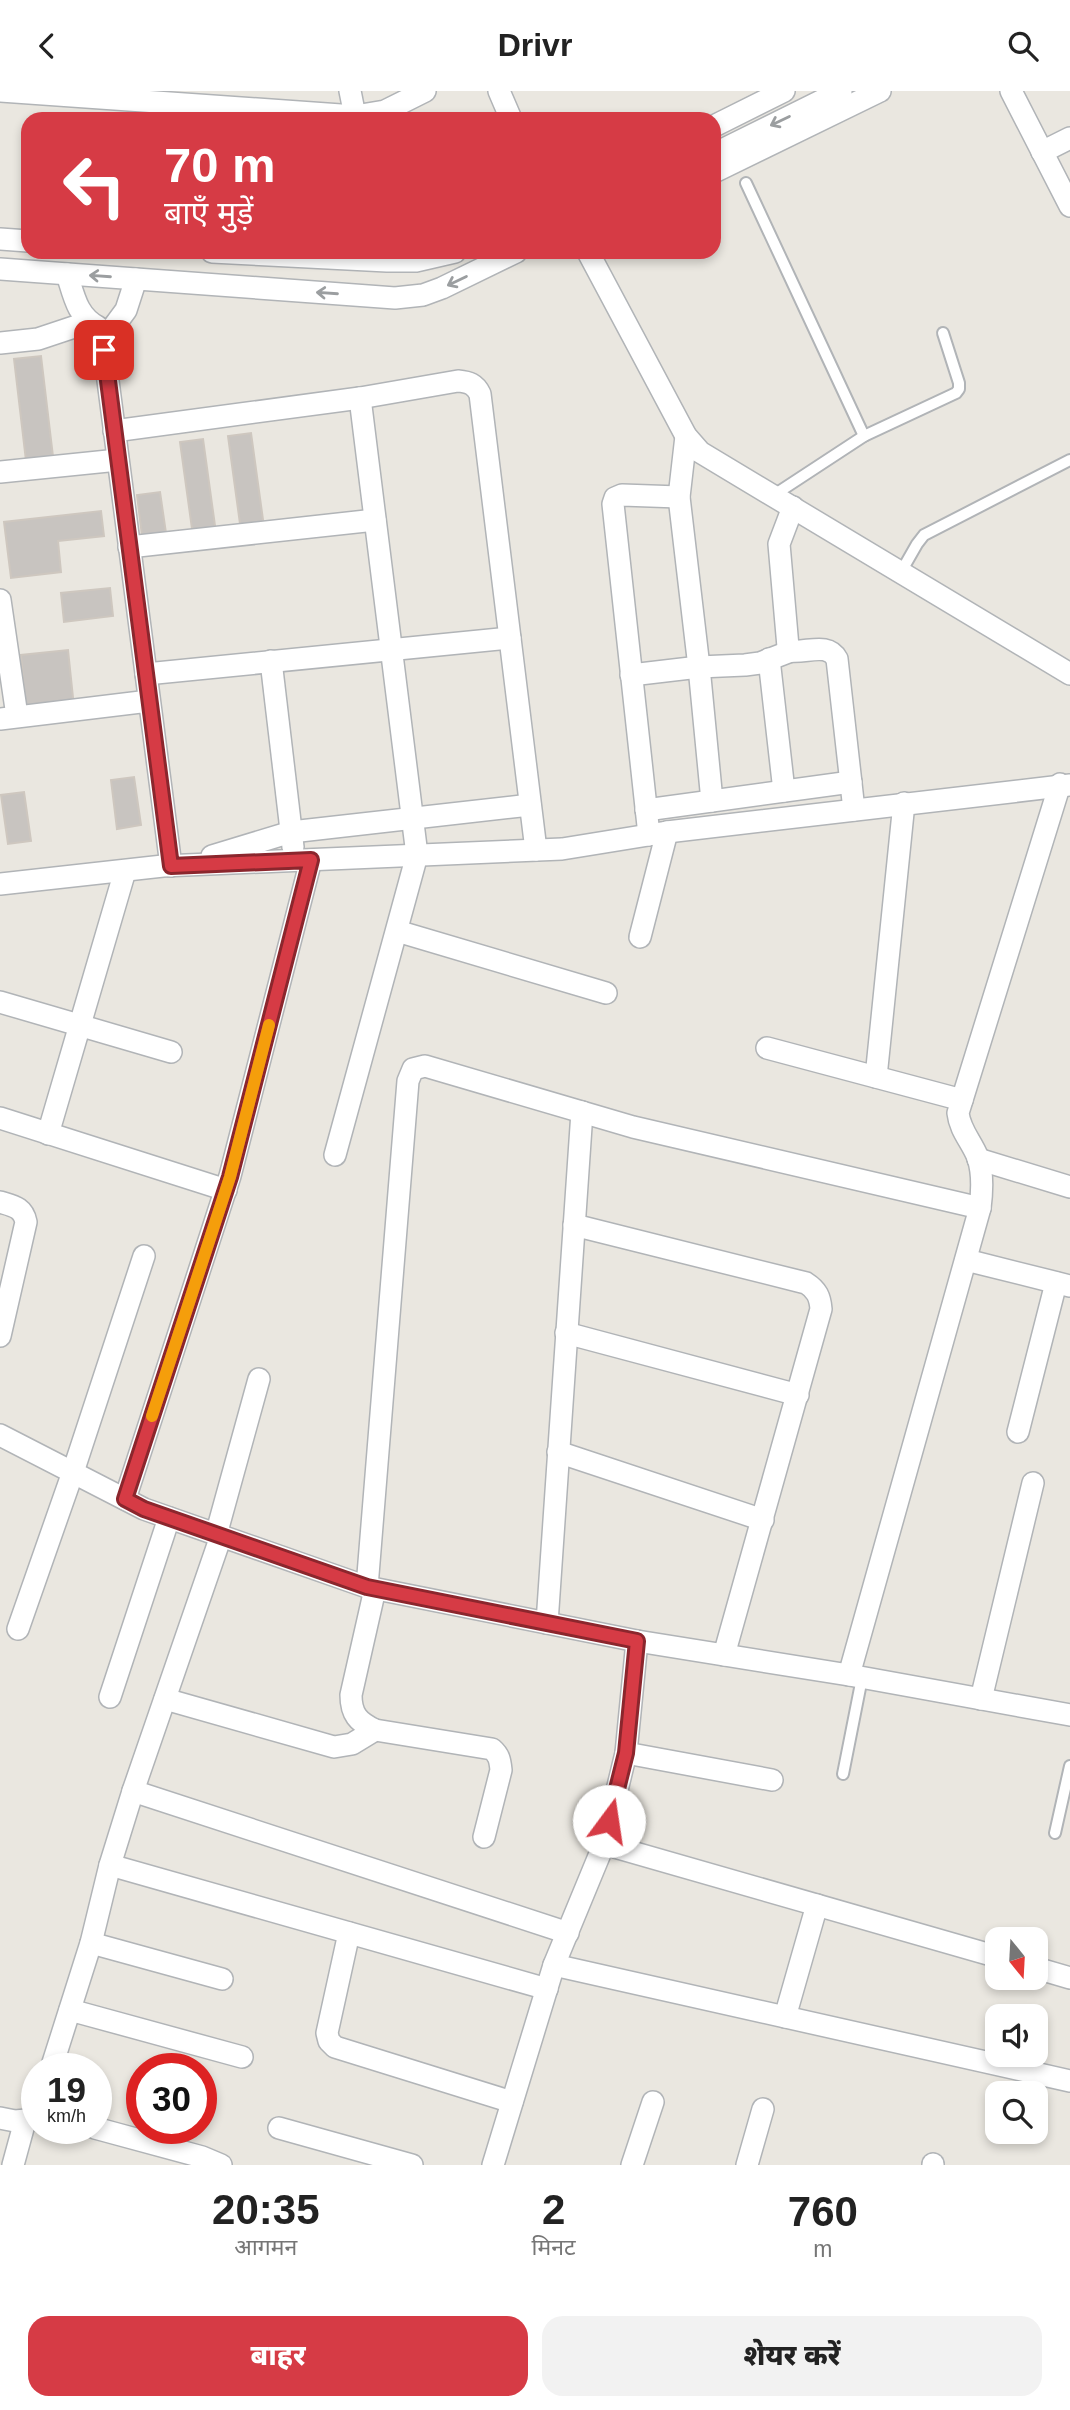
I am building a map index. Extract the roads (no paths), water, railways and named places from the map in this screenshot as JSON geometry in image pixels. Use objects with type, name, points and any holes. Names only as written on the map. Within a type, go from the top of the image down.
[{"type":"street","points":[[0,91],[96,103],[275,112]]},
{"type":"street","points":[[350,91],[354,112]]},
{"type":"street","points":[[379,112],[425,91]]},
{"type":"street","points":[[499,91],[508,112]]},
{"type":"street","points":[[721,122],[784,91]]},
{"type":"street","points":[[721,151],[841,91]]},
{"type":"street","points":[[721,169],[880,91]]},
{"type":"street","points":[[1011,91],[1070,206]]},
{"type":"street","points":[[1042,152],[1070,138]]},
{"type":"street","points":[[0,239],[21,240]]},
{"type":"street","points":[[348,259],[425,259]]},
{"type":"street","points":[[0,269],[395,298],[423,295],[442,289],[502,259]]},
{"type":"street","points":[[592,259],[686,436],[700,452],[1070,674]]},
{"type":"street","points":[[67,274],[80,313],[89,322],[109,333]]},
{"type":"street","points":[[136,279],[126,310],[109,333],[104,350],[149,701],[175,866]]},
{"type":"street","points":[[0,343],[38,339],[89,322]]},
{"type":"street","points":[[114,431],[359,398],[458,381],[476,386],[480,394],[536,850]]},
{"type":"street","points":[[335,1155],[417,855],[359,398]]},
{"type":"street","points":[[686,436],[679,497],[712,801]]},
{"type":"street","points":[[0,472],[118,460]]},
{"type":"street","points":[[640,937],[658,834],[646,810],[613,504],[615,498],[622,495],[679,497]]},
{"type":"street","points":[[791,651],[788,647],[779,544],[793,507]]},
{"type":"street","points":[[129,547],[375,520]]},
{"type":"street","points":[[0,600],[8,717],[149,701]]},
{"type":"street","points":[[146,674],[510,638]]},
{"type":"street","points":[[631,675],[745,665],[791,651],[827,649],[834,652],[854,810]]},
{"type":"street","points":[[769,659],[784,791]]},
{"type":"street","points":[[125,1499],[226,1190],[303,860],[291,832],[271,661]]},
{"type":"street","points":[[646,810],[851,782]]},
{"type":"street","points":[[0,884],[175,866],[579,847],[658,834],[1065,785],[958,1113],[960,1126],[978,1159],[982,1192],[980,1208],[855,1676]]},
{"type":"street","points":[[876,1077],[904,803]]},
{"type":"street","points":[[175,866],[291,832],[530,805]]},
{"type":"street","points":[[48,1134],[125,871]]},
{"type":"street","points":[[397,931],[606,993]]},
{"type":"street","points":[[0,1002],[171,1052]]},
{"type":"street","points":[[767,1048],[962,1100]]},
{"type":"street","points":[[484,1837],[501,1770],[497,1753],[492,1749],[375,1730],[356,1718],[351,1708],[351,1695],[371,1588],[408,1081],[413,1069],[425,1066],[633,1126],[980,1208]]},
{"type":"street","points":[[547,1623],[582,1112]]},
{"type":"street","points":[[0,1118],[226,1190]]},
{"type":"street","points":[[978,1159],[1070,1187]]},
{"type":"street","points":[[0,1202],[19,1208],[26,1222],[0,1336]]},
{"type":"street","points":[[574,1226],[806,1283],[815,1289],[820,1298],[821,1309],[798,1395],[724,1655]]},
{"type":"street","points":[[18,1629],[144,1256]]},
{"type":"street","points":[[966,1260],[1063,1285],[1018,1431]]},
{"type":"street","points":[[566,1333],[798,1395]]},
{"type":"street","points":[[56,2053],[91,1943],[110,1865],[133,1791],[166,1699],[218,1535],[259,1379]]},
{"type":"street","points":[[0,1435],[125,1499],[169,1518],[371,1588],[637,1641],[855,1676],[1070,1715]]},
{"type":"street","points":[[558,1452],[762,1520]]},
{"type":"street","points":[[981,1699],[1033,1483]]},
{"type":"street","points":[[110,1697],[169,1518]]},
{"type":"street","points":[[492,2165],[554,1965],[604,1844],[626,1753],[637,1641]]},
{"type":"street","points":[[166,1699],[334,1747],[352,1744],[375,1730]]},
{"type":"street","points":[[626,1753],[772,1780]]},
{"type":"street","points":[[133,1791],[568,1933]]},
{"type":"street","points":[[604,1844],[985,1953]]},
{"type":"street","points":[[110,1865],[547,1989]]},
{"type":"street","points":[[785,2017],[817,1905]]},
{"type":"street","points":[[349,1933],[327,2033],[329,2041],[335,2047],[512,2102]]},
{"type":"street","points":[[91,1943],[222,1979]]},
{"type":"street","points":[[554,1965],[1070,2081]]},
{"type":"street","points":[[1048,1972],[1070,1978]]},
{"type":"street","points":[[70,2010],[242,2057]]},
{"type":"street","points":[[632,2165],[653,2102]]},
{"type":"street","points":[[747,2165],[763,2109]]},
{"type":"street","points":[[0,2118],[21,2118]]},
{"type":"street","points":[[279,2128],[412,2165]]},
{"type":"street","points":[[112,2133],[202,2157],[220,2165]]},
{"type":"street","points":[[13,2165],[22,2144]]},
{"type":"lane","points":[[746,183],[864,436]]},
{"type":"lane","points":[[774,495],[864,436],[956,393],[960,389],[960,383],[943,333]]},
{"type":"lane","points":[[901,572],[924,535],[1070,460]]},
{"type":"lane","points":[[843,1774],[855,1676]]},
{"type":"lane","points":[[1055,1833],[1070,1766]]}]
